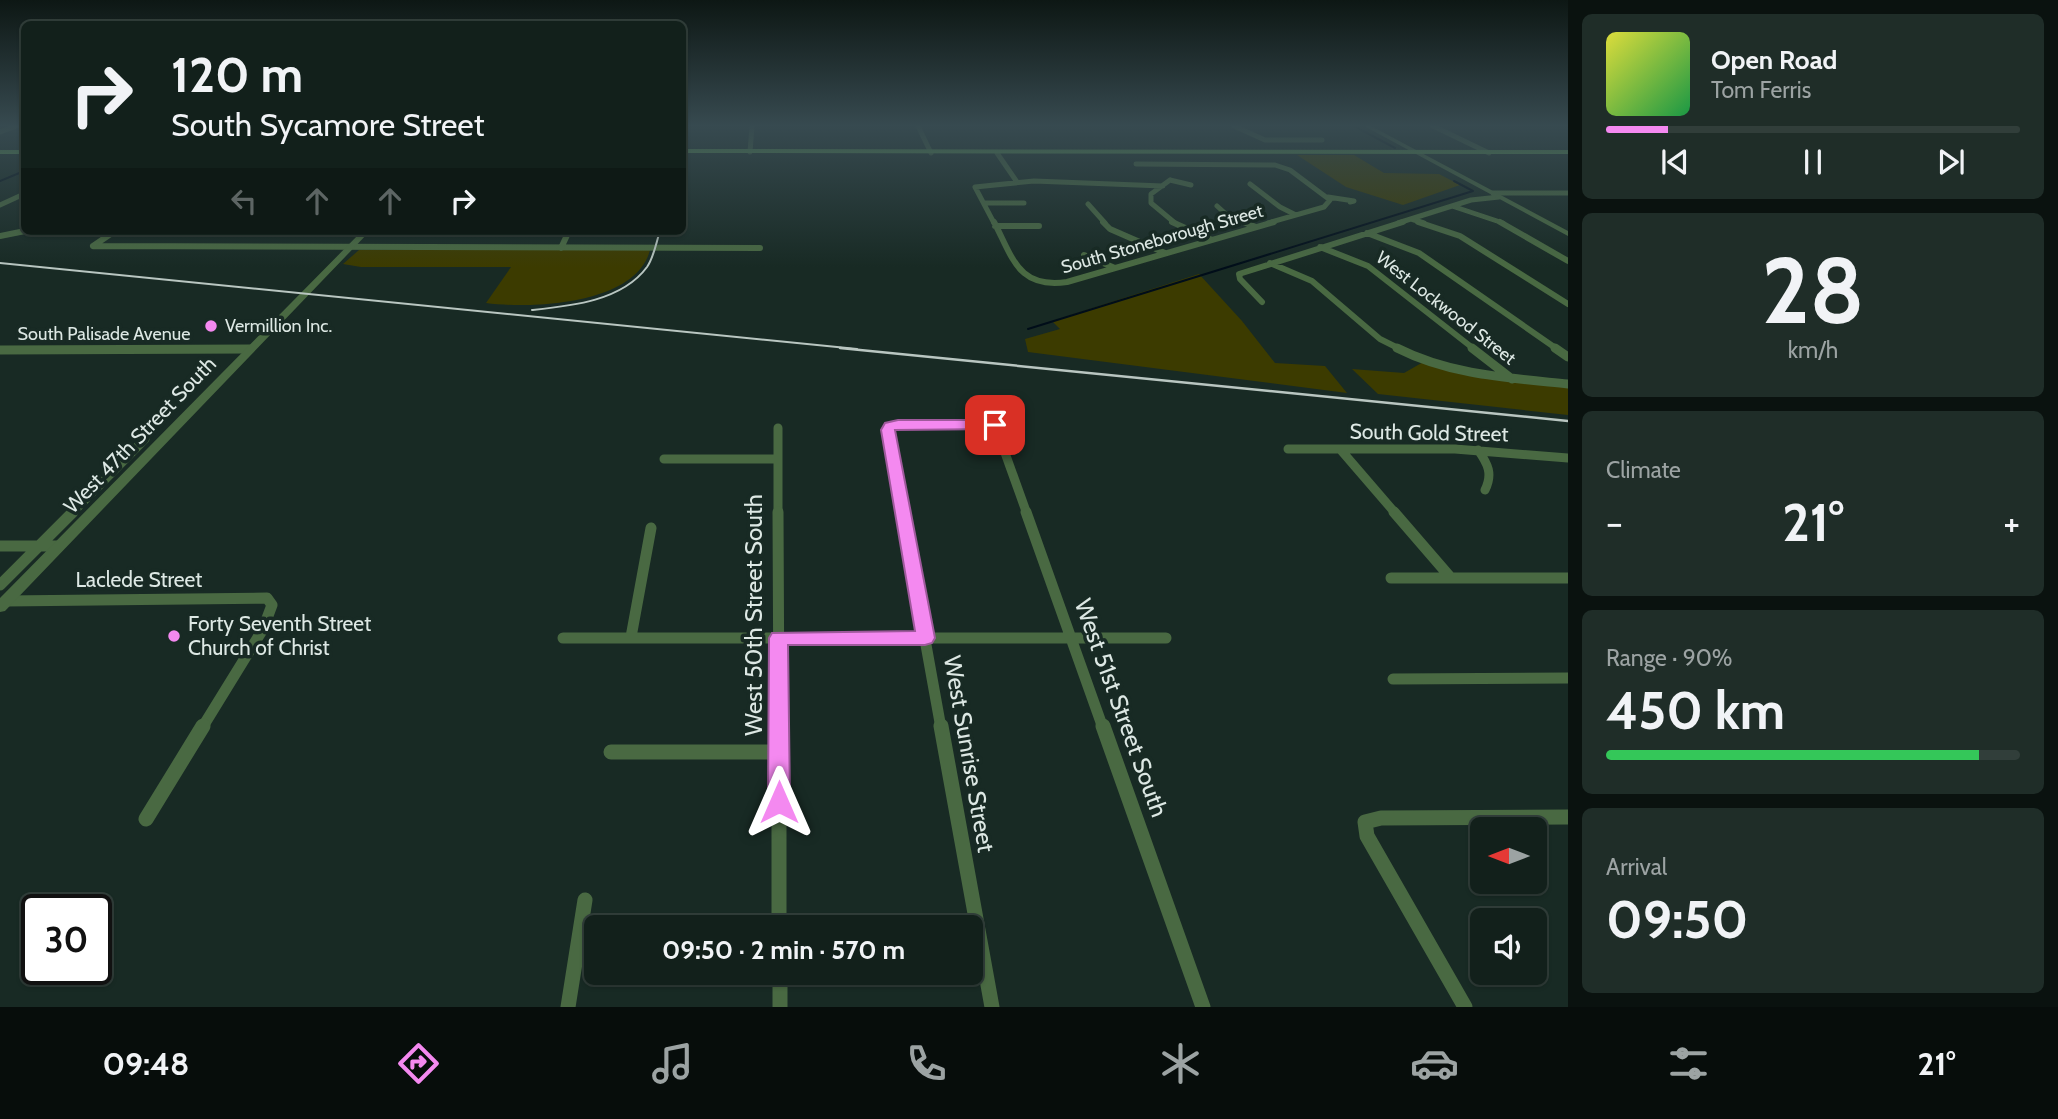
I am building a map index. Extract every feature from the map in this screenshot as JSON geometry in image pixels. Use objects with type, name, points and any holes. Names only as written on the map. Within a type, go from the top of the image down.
[{"type":"street","points":[[1011,173],[1017,182]]},
{"type":"street","points":[[1173,173],[1170,180],[1150,197],[1155,208],[1172,222],[1212,240]]},
{"type":"street","name":"South Stoneborough Street","points":[[1038,283],[1066,282],[1324,207],[1329,199],[1294,173]]},
{"type":"street","points":[[1455,173],[1568,234]]},
{"type":"street","points":[[1170,180],[1191,185]]},
{"type":"street","points":[[1032,291],[1038,283],[1020,271],[975,187],[979,183],[1143,182],[1163,186]]},
{"type":"street","points":[[1250,184],[1280,208],[1297,215]]},
{"type":"street","points":[[1262,302],[1239,275],[1477,198],[1568,193]]},
{"type":"street","points":[[0,205],[21,195]]},
{"type":"street","points":[[984,203],[1024,202]]},
{"type":"street","points":[[1088,204],[1110,229],[1165,253]]},
{"type":"street","points":[[1217,206],[1226,214],[1256,227]]},
{"type":"street","points":[[1452,206],[1497,220],[1568,261]]},
{"type":"street","points":[[1410,219],[1460,236],[1568,304]]},
{"type":"street","points":[[995,226],[1039,226]]},
{"type":"street","points":[[0,236],[21,232]]},
{"type":"street","points":[[1366,232],[1419,253],[1568,357]]},
{"type":"street","points":[[109,235],[93,246],[760,248]]},
{"type":"street","name":"West 47th Street South","points":[[3,604],[362,235]]},
{"type":"street","points":[[561,248],[567,235]]},
{"type":"street","name":"West Lockwood Street","points":[[1320,247],[1368,267],[1513,380]]},
{"type":"street","points":[[1084,255],[1115,268]]},
{"type":"street","points":[[1270,263],[1312,281],[1380,339],[1432,363],[1472,374],[1568,384]]},
{"type":"street","name":"South Palisade Avenue","points":[[0,350],[250,349]]},
{"type":"street","name":"West Sunrise Street","points":[[992,1007],[888,430],[890,426],[995,425]]},
{"type":"street","name":"West 51st Street South","points":[[995,425],[1203,1007]]},
{"type":"street","name":"West 50th Street South","points":[[778,428],[779,915]]},
{"type":"street","points":[[0,584],[145,439]]},
{"type":"street","name":"South Gold Street","points":[[1288,449],[1478,450],[1568,458]]},
{"type":"street","points":[[1340,449],[1451,578]]},
{"type":"street","points":[[1478,450],[1491,471],[1491,478],[1485,490]]},
{"type":"street","points":[[664,459],[778,459]]},
{"type":"street","points":[[631,638],[651,528]]},
{"type":"street","name":"Laclede Street","points":[[0,546],[59,546]]},
{"type":"street","points":[[1391,578],[1568,578]]},
{"type":"street","name":"Laclede Street","points":[[3,604],[267,598],[271,603],[272,610],[263,629],[146,818]]},
{"type":"street","points":[[563,638],[1166,638]]},
{"type":"street","points":[[1393,679],[1568,678]]},
{"type":"street","points":[[611,752],[779,752]]},
{"type":"street","points":[[1465,1007],[1367,836],[1365,822],[1394,818],[1568,817]]},
{"type":"street","points":[[568,1007],[585,900]]},
{"type":"street","points":[[779,985],[780,1007]]},
{"type":"shaded area","points":[[1325,173],[1439,174],[1460,185],[1403,205],[1346,187]]},
{"type":"shaded area","points":[[359,250],[650,250],[641,268],[625,282],[604,293],[554,303],[505,305],[486,303],[511,267],[361,267],[343,264]]},
{"type":"shaded area","points":[[1199,274],[1242,321],[1275,363],[1325,366],[1347,393],[1028,352],[1025,339],[1060,329],[1052,321]]},
{"type":"shaded area","points":[[1425,361],[1568,387],[1568,415],[1378,394],[1352,369],[1404,373]]},
{"type":"waterway","points":[[0,181],[19,173]]},
{"type":"waterway","points":[[1028,329],[1473,191],[1454,181]]},
{"type":"railway","points":[[532,310],[579,304],[624,288],[647,267],[659,235]]},
{"type":"railway","points":[[0,263],[857,349]]},
{"type":"railway","points":[[840,348],[1568,421]]},
{"type":"place","name":"Vermillion Inc.","points":[[211,326]]},
{"type":"place","name":"Forty Seventh Street Church of Christ","points":[[174,636]]},
{"type":"route","points":[[779,802],[778,638],[925,638],[888,430],[890,426],[995,425]]}]
